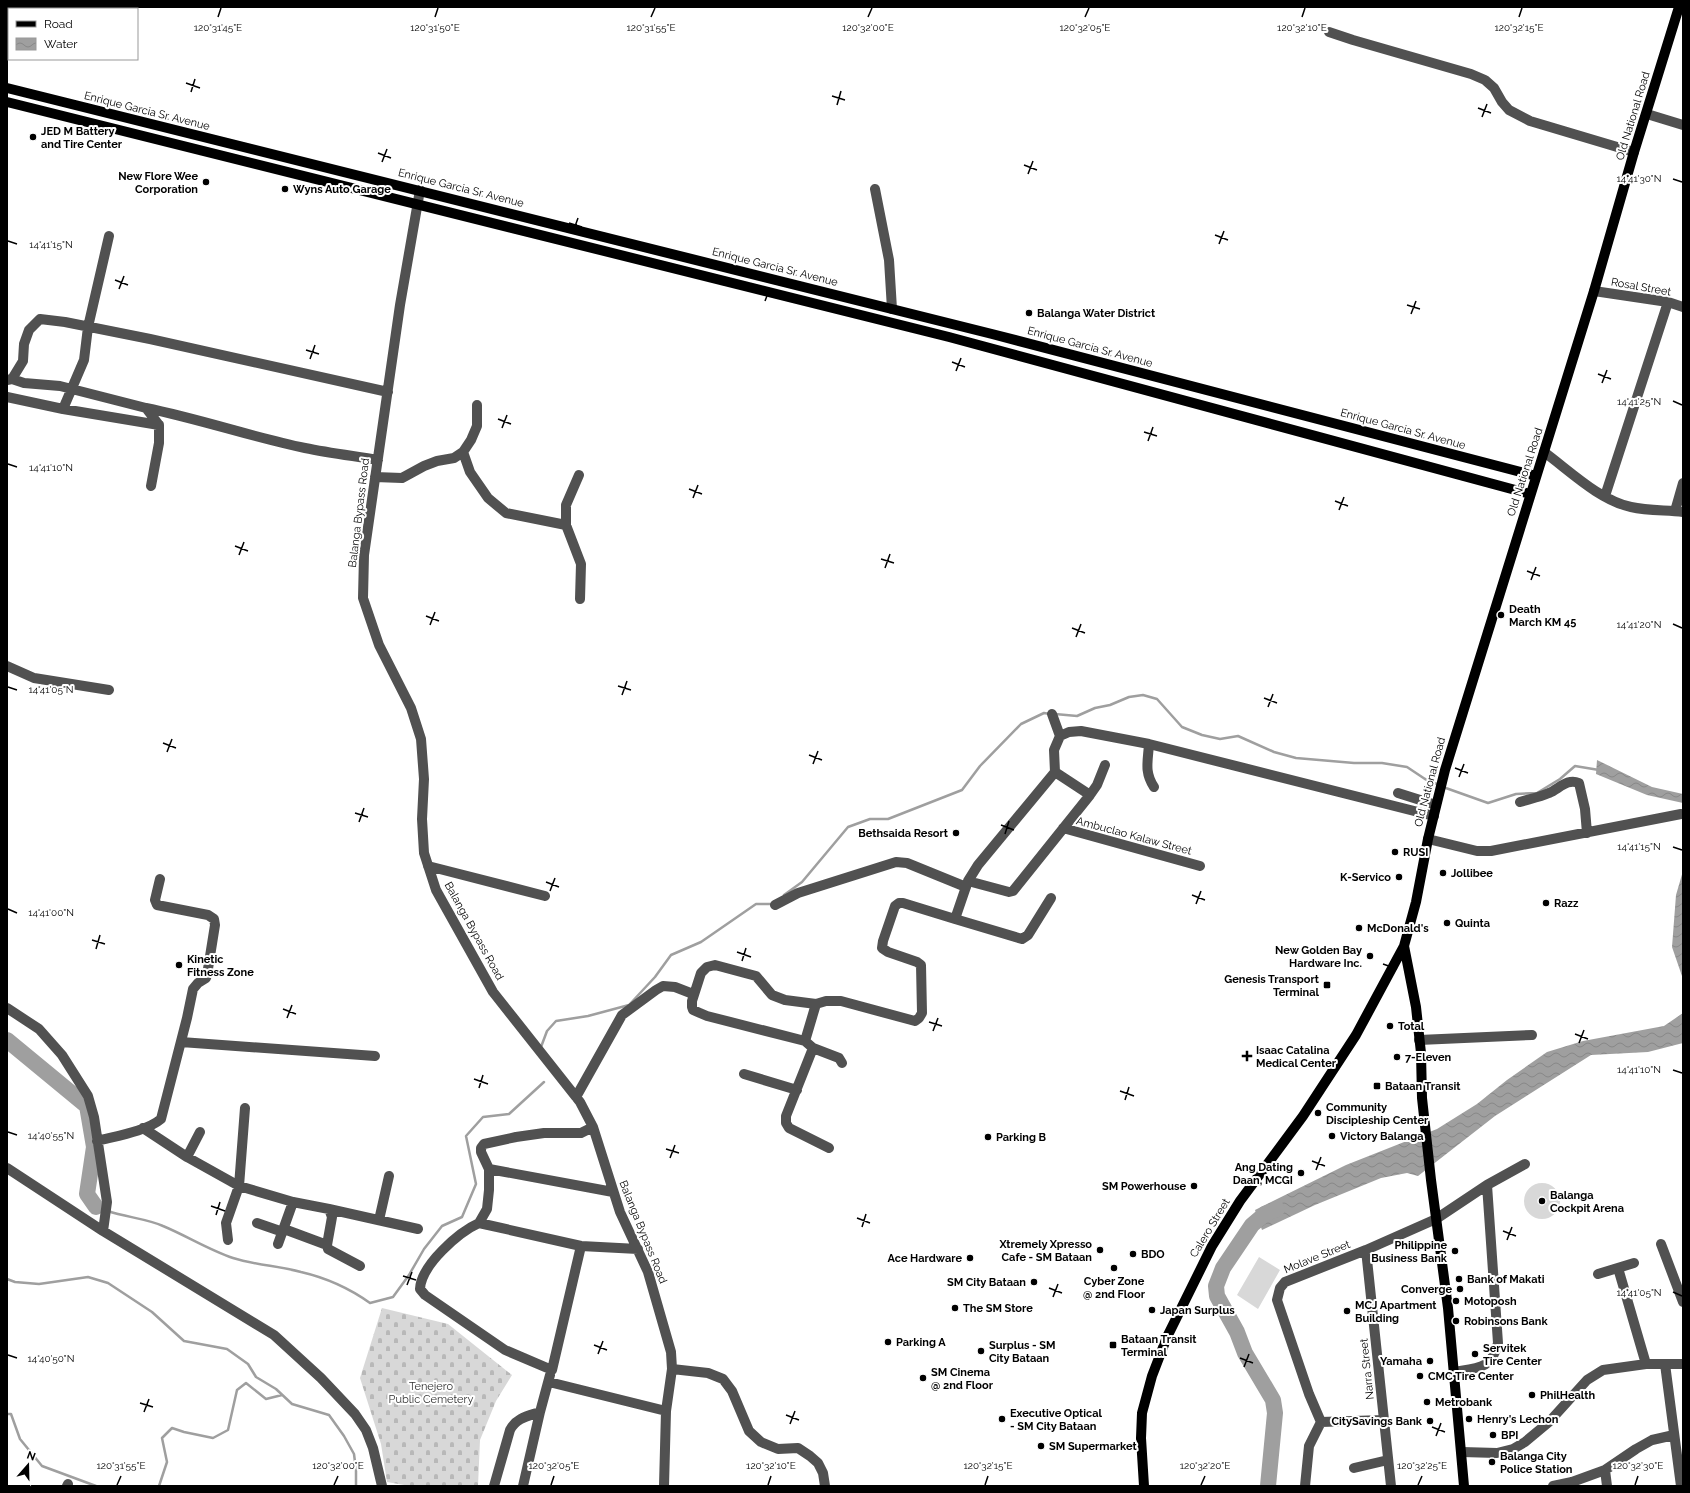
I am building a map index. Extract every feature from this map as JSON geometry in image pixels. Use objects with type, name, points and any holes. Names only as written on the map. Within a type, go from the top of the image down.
[{"type":"main road","name":"Old National Road","points":[[1404,946],[1416,902],[1428,839],[1442,782],[1594,291],[1634,152],[1679,7]]},
{"type":"main road","name":"Enrique Garcia Sr. Avenue","points":[[7,88],[892,309],[1536,476]]},
{"type":"main road","points":[[45,111],[47,98]]},
{"type":"main road","points":[[7,102],[949,338],[1530,494]]},
{"type":"main road","points":[[949,338],[951,324]]},
{"type":"main road","points":[[1404,946],[1416,1007],[1426,1131],[1448,1308],[1464,1486]]},
{"type":"main road","name":"Calero Street","points":[[1144,1486],[1141,1438],[1142,1413],[1147,1393],[1167,1337],[1190,1288],[1212,1246],[1240,1201],[1303,1116],[1356,1035],[1404,946]]},
{"type":"street","points":[[1329,32],[1471,74],[1485,80],[1494,88],[1502,102],[1509,110],[1530,121],[1634,152]]},
{"type":"street","points":[[1647,114],[1683,125]]},
{"type":"street","points":[[875,188],[889,260],[892,309]]},
{"type":"street","name":"Balanga Bypass Road","points":[[420,190],[400,305],[364,555],[363,598],[379,645],[411,708],[421,739],[424,779],[422,819],[423,846],[436,890],[493,992],[580,1102],[593,1127],[620,1212],[648,1272],[671,1352],[672,1369],[666,1411],[664,1486]]},
{"type":"street","points":[[63,409],[84,360],[88,327],[109,236]]},
{"type":"street","name":"Rosal Street","points":[[1594,291],[1668,302],[1683,307]]},
{"type":"street","points":[[1605,496],[1668,302]]},
{"type":"street","points":[[378,460],[306,448],[245,434],[182,415],[146,408],[60,386],[24,383],[10,380],[23,361],[24,344],[29,330],[40,319],[88,327],[388,392]]},
{"type":"street","points":[[7,397],[63,409],[159,425]]},
{"type":"street","points":[[375,477],[402,478],[424,466],[437,461],[454,458],[463,452],[471,440],[477,426],[477,405]]},
{"type":"street","points":[[146,408],[159,425],[159,443],[151,486]]},
{"type":"street","points":[[463,452],[470,472],[488,498],[506,513],[566,525]]},
{"type":"street","points":[[1544,452],[1605,496],[1633,508],[1679,512],[1683,483]]},
{"type":"street","points":[[579,475],[566,506],[566,525],[581,564],[580,599]]},
{"type":"street","points":[[7,666],[34,678],[109,690]]},
{"type":"street","points":[[1052,714],[1060,736]]},
{"type":"street","points":[[955,919],[967,884],[978,865],[1055,772],[1054,750],[1060,736],[1069,732],[1081,731],[1149,744],[1434,816]]},
{"type":"street","points":[[1149,744],[1147,773],[1148,778],[1154,787]]},
{"type":"street","points":[[775,905],[798,893],[896,862],[907,864],[967,884],[1009,892],[1013,891],[1090,795],[1097,785],[1105,765]]},
{"type":"street","points":[[1055,772],[1090,795]]},
{"type":"street","points":[[1520,802],[1550,793],[1563,784],[1575,782],[1579,783],[1585,808],[1588,833]]},
{"type":"street","points":[[1398,793],[1436,805]]},
{"type":"street","points":[[1428,839],[1477,851],[1492,851],[1681,814]]},
{"type":"street","name":"Ambuclao Kalaw Street","points":[[1063,828],[1200,866]]},
{"type":"street","points":[[428,866],[545,896]]},
{"type":"street","points":[[97,1141],[143,1128],[157,1122],[164,1114],[193,989],[198,983],[206,978],[207,975],[215,925],[214,919],[208,915],[157,905],[156,900],[160,880]]},
{"type":"street","points":[[842,1063],[839,1058],[813,1048],[805,1041],[694,1010],[692,1007],[693,994],[701,973],[707,967],[715,965],[756,976],[772,995],[784,1000],[816,1004],[826,1001],[841,1001],[915,1021],[922,1013],[921,965],[917,962],[888,952],[882,948],[895,906],[899,903],[903,903],[1022,939],[1028,935],[1051,898]]},
{"type":"street","points":[[576,1097],[622,1015],[663,986],[675,987],[693,994]]},
{"type":"street","points":[[805,1041],[816,1004]]},
{"type":"street","points":[[7,1008],[39,1029],[62,1055],[88,1096],[94,1117],[107,1202],[106,1219],[103,1231]]},
{"type":"street","points":[[1419,1040],[1532,1035]]},
{"type":"street","points":[[181,1042],[375,1056]]},
{"type":"street","points":[[813,1048],[786,1116],[786,1123],[789,1128],[799,1134],[830,1148]]},
{"type":"street","points":[[744,1074],[797,1090]]},
{"type":"street","points":[[228,1240],[226,1223],[239,1186],[245,1108]]},
{"type":"street","points":[[552,1370],[505,1350],[424,1295],[420,1289],[423,1276],[438,1253],[474,1225],[479,1223],[487,1210],[489,1202],[489,1170],[481,1152],[481,1148],[484,1144],[516,1137],[544,1134],[581,1133],[593,1127]]},
{"type":"street","points":[[143,1128],[187,1157],[239,1186],[293,1202],[418,1228]]},
{"type":"street","points":[[187,1157],[200,1132]]},
{"type":"street","name":"Molave Street","points":[[1321,1422],[1277,1300],[1280,1288],[1285,1282],[1366,1250],[1436,1219],[1487,1185],[1525,1164]]},
{"type":"street","points":[[7,1168],[103,1231],[274,1335],[299,1356],[355,1414],[366,1430],[373,1448],[382,1486]]},
{"type":"street","points":[[489,1170],[613,1192]]},
{"type":"street","points":[[379,1220],[389,1176]]},
{"type":"street","points":[[1454,1372],[1480,1368],[1489,1363],[1496,1354],[1498,1343],[1487,1185]]},
{"type":"street","points":[[278,1244],[293,1202]]},
{"type":"street","points":[[329,1209],[332,1217],[327,1245],[328,1249],[360,1266]]},
{"type":"street","points":[[479,1223],[581,1246],[638,1249]]},
{"type":"street","points":[[257,1224],[283,1230],[327,1245]]},
{"type":"street","points":[[1661,1244],[1683,1302]]},
{"type":"street","points":[[523,1486],[581,1246]]},
{"type":"street","name":"Narra Street","points":[[1366,1250],[1391,1486]]},
{"type":"street","points":[[1598,1274],[1634,1263]]},
{"type":"street","points":[[1618,1268],[1646,1364]]},
{"type":"street","points":[[1462,1452],[1497,1454],[1513,1449],[1525,1442],[1548,1422],[1587,1380],[1603,1370],[1646,1364],[1683,1364]]},
{"type":"street","points":[[1664,1364],[1681,1486]]},
{"type":"street","points":[[672,1369],[708,1373],[723,1379],[732,1391],[749,1431],[761,1442],[778,1449],[798,1448],[810,1456],[818,1463],[823,1472],[825,1486]]},
{"type":"street","points":[[549,1382],[666,1411]]},
{"type":"street","points":[[494,1486],[513,1424],[519,1419],[540,1412]]},
{"type":"street","points":[[1305,1486],[1309,1446],[1321,1422],[1384,1420]]},
{"type":"street","points":[[1553,1486],[1572,1482],[1605,1470],[1652,1440],[1674,1435]]},
{"type":"street","points":[[1354,1468],[1388,1460]]},
{"type":"street","points":[[1605,1470],[1607,1486]]},
{"type":"green space","name":"Balanga Cockpit Arena","points":[[1546,1183],[1555,1188],[1559,1194],[1559,1208],[1555,1214],[1546,1219],[1538,1219],[1529,1214],[1525,1208],[1524,1197],[1529,1188],[1535,1184]]},
{"type":"green space","points":[[1259,1257],[1280,1270],[1258,1309],[1237,1295]]},
{"type":"green space","name":"Tenejero Public Cemetery","points":[[382,1308],[448,1324],[512,1375],[496,1401],[480,1440],[478,1486],[410,1486],[387,1482],[381,1444],[360,1378]]},
{"type":"water","points":[[1597,760],[1652,787],[1683,794],[1683,803],[1647,795],[1596,774]]},
{"type":"water","points":[[1683,871],[1683,979],[1672,947],[1676,895]]},
{"type":"water","points":[[1683,1013],[1683,1043],[1648,1052],[1591,1055],[1495,1116],[1418,1176],[1407,1173],[1381,1178],[1315,1205],[1262,1230],[1255,1210],[1346,1165],[1437,1129],[1477,1104],[1507,1080],[1547,1052],[1583,1041],[1664,1026]]},
{"type":"waterway","points":[[1055,714],[1077,716],[1095,708],[1110,705],[1129,697],[1143,695],[1157,699],[1182,727],[1202,735],[1220,739],[1238,736],[1274,752],[1296,758],[1354,763],[1382,763],[1407,767],[1425,779],[1439,785]]},
{"type":"waterway","points":[[784,895],[802,882],[848,827],[870,819],[888,819],[962,790],[980,766],[1021,724],[1044,713],[1050,714]]},
{"type":"waterway","points":[[1443,787],[1488,803],[1516,794],[1537,793],[1560,779],[1575,766],[1599,770]]},
{"type":"waterway","points":[[541,1047],[547,1031],[556,1021],[588,1016],[629,1005],[655,977],[671,955],[701,942],[756,904],[773,903]]},
{"type":"waterway","points":[[7,1040],[87,1106],[94,1147],[87,1194],[96,1207]]},
{"type":"waterway","points":[[108,1211],[157,1224],[233,1258],[311,1274],[329,1280],[346,1288],[370,1303],[393,1297],[409,1275],[424,1249],[442,1226],[462,1217],[476,1184],[466,1136],[483,1117],[509,1114],[544,1082]]},
{"type":"waterway","points":[[96,1207],[103,1209]]},
{"type":"waterway","points":[[1268,1486],[1275,1413],[1273,1400],[1245,1353],[1237,1332],[1217,1296],[1216,1286],[1223,1268],[1252,1225],[1265,1214],[1277,1209]]},
{"type":"waterway","points":[[7,1279],[15,1282],[39,1284],[88,1277],[108,1283],[152,1312],[184,1341],[227,1349],[248,1364],[256,1377],[276,1389],[292,1404],[329,1415],[344,1436],[354,1454],[356,1486]]},
{"type":"waterway","points":[[159,1486],[167,1462],[162,1438],[172,1428],[213,1438],[228,1430],[237,1390],[246,1383],[266,1399],[282,1395]]},
{"type":"waterway","points":[[7,1414],[11,1414],[20,1439],[42,1466],[96,1486]]},
{"type":"place","name":"JED M Battery and Tire Center","points":[[33,137]]},
{"type":"place","name":"New Flore Wee Corporation","points":[[206,182]]},
{"type":"place","name":"Wyns Auto Garage","points":[[285,189]]},
{"type":"place","name":"Balanga Water District","points":[[1029,313]]},
{"type":"place","name":"Death March KM 45","points":[[1501,615]]},
{"type":"place","name":"Bethsaida Resort","points":[[956,833]]},
{"type":"place","name":"RUSI","points":[[1395,852]]},
{"type":"place","name":"Jollibee","points":[[1443,873]]},
{"type":"place","name":"K-Servico","points":[[1399,877]]},
{"type":"place","name":"Razz","points":[[1546,903]]},
{"type":"place","name":"Quinta","points":[[1447,923]]},
{"type":"place","name":"McDonald's","points":[[1359,928]]},
{"type":"place","name":"New Golden Bay Hardware Inc.","points":[[1370,956]]},
{"type":"place","name":"Kinetic Fitness Zone","points":[[179,965]]},
{"type":"place","name":"Genesis Transport Terminal","points":[[1327,985]]},
{"type":"place","name":"Total","points":[[1390,1026]]},
{"type":"place","name":"Isaac Catalina Medical Center","points":[[1247,1056]]},
{"type":"place","name":"7-Eleven","points":[[1397,1057]]},
{"type":"place","name":"Bataan Transit","points":[[1377,1086]]},
{"type":"place","name":"Community Discipleship Center","points":[[1318,1113]]},
{"type":"place","name":"Victory Balanga","points":[[1332,1136]]},
{"type":"place","name":"Parking B","points":[[988,1137]]},
{"type":"place","name":"Ang Dating Daan, MCGI","points":[[1301,1173]]},
{"type":"place","name":"SM Powerhouse","points":[[1194,1186]]},
{"type":"place","name":"Balanga Cockpit Arena","points":[[1542,1201]]},
{"type":"place","name":"Xtremely Xpresso Cafe - SM Bataan","points":[[1100,1250]]},
{"type":"place","name":"Philippine Business Bank","points":[[1455,1251]]},
{"type":"place","name":"BDO","points":[[1133,1254]]},
{"type":"place","name":"Ace Hardware","points":[[970,1258]]},
{"type":"place","name":"Cyber Zone @ 2nd Floor","points":[[1114,1268]]},
{"type":"place","name":"Bank of Makati","points":[[1459,1279]]},
{"type":"place","name":"SM City Bataan","points":[[1034,1282]]},
{"type":"place","name":"Converge","points":[[1460,1289]]},
{"type":"place","name":"Motoposh","points":[[1456,1301]]},
{"type":"place","name":"The SM Store","points":[[955,1308]]},
{"type":"place","name":"Japan Surplus","points":[[1152,1310]]},
{"type":"place","name":"MCJ Apartment Building","points":[[1347,1311]]},
{"type":"place","name":"Robinsons Bank","points":[[1456,1321]]},
{"type":"place","name":"Parking A","points":[[888,1342]]},
{"type":"place","name":"Bataan Transit Terminal","points":[[1113,1345]]},
{"type":"place","name":"Surplus - SM City Bataan","points":[[981,1351]]},
{"type":"place","name":"Servitek Tire Center","points":[[1475,1354]]},
{"type":"place","name":"Yamaha","points":[[1430,1361]]},
{"type":"place","name":"CMC Tire Center","points":[[1420,1376]]},
{"type":"place","name":"SM Cinema @ 2nd Floor","points":[[923,1378]]},
{"type":"place","name":"PhilHealth","points":[[1532,1395]]},
{"type":"place","name":"Metrobank","points":[[1427,1402]]},
{"type":"place","name":"Executive Optical - SM City Bataan","points":[[1002,1419]]},
{"type":"place","name":"Henry's Lechon","points":[[1469,1419]]},
{"type":"place","name":"CitySavings Bank","points":[[1430,1421]]},
{"type":"place","name":"BPI","points":[[1493,1435]]},
{"type":"place","name":"SM Supermarket","points":[[1041,1446]]},
{"type":"place","name":"Balanga City Police Station","points":[[1492,1462]]}]
